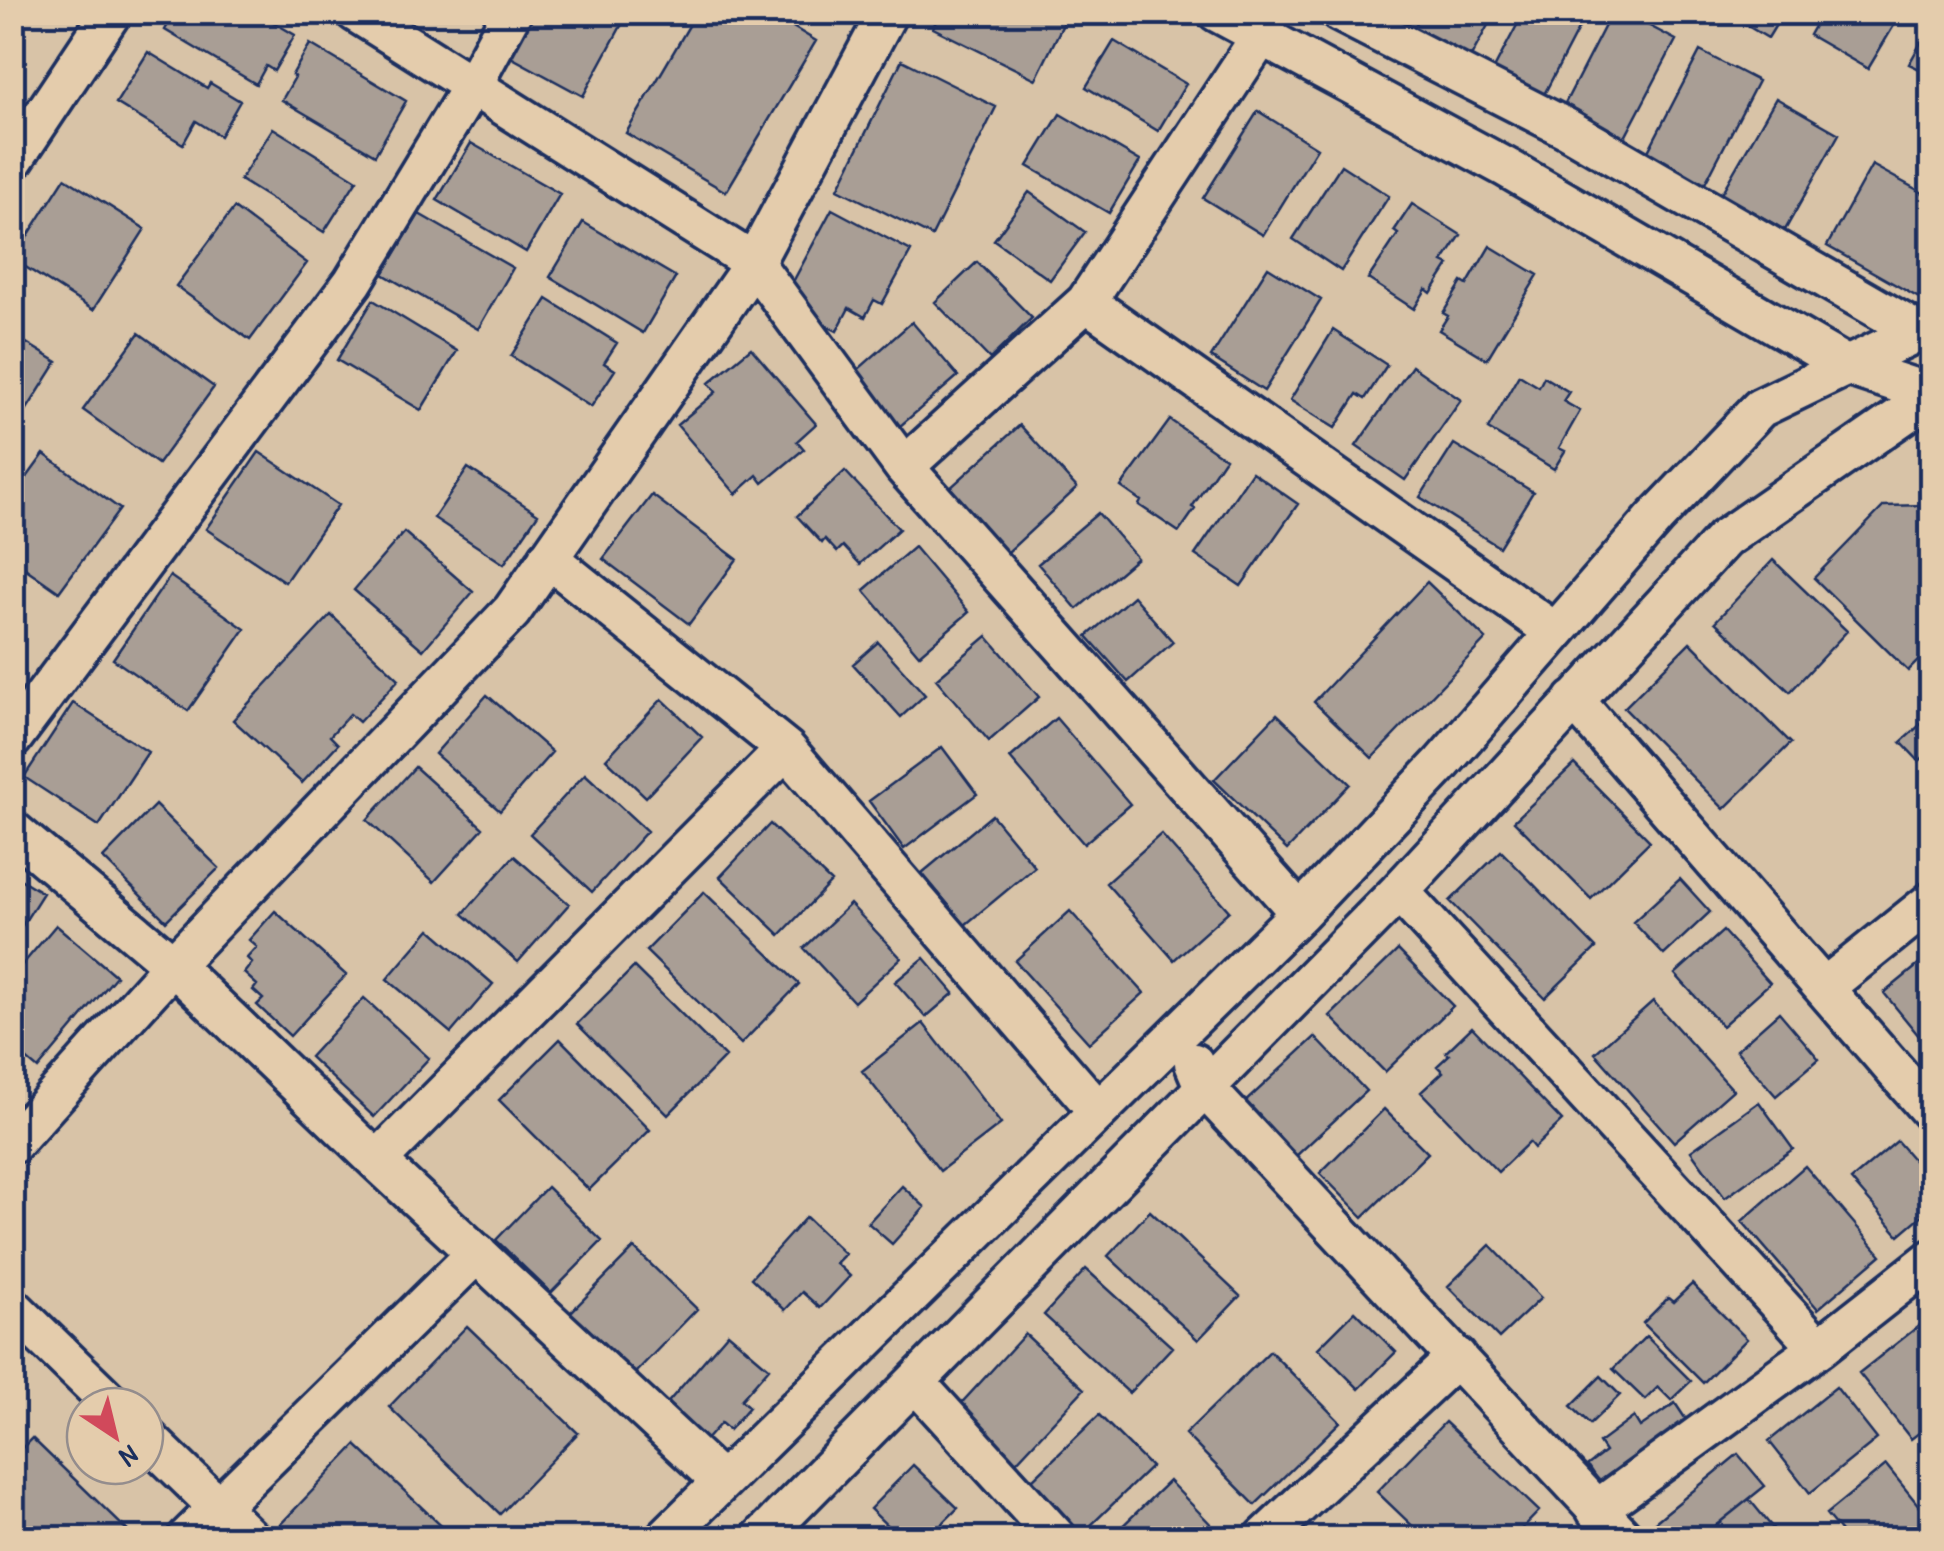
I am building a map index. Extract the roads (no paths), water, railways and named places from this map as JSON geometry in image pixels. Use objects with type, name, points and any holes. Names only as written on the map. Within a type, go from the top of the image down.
[{"type":"street","points":[[12,162],[112,12]]},
{"type":"street","points":[[355,12],[754,263],[904,466],[1300,913]]},
{"type":"street","points":[[12,739],[353,282],[472,86],[512,12]]},
{"type":"street","points":[[12,1144],[172,965],[512,610],[754,263],[888,12]]},
{"type":"street","points":[[1217,12],[1507,168],[1848,366],[1932,394]]},
{"type":"street","points":[[1339,12],[1566,128],[1928,331]]},
{"type":"street","points":[[904,466],[1086,302],[1262,36]]},
{"type":"street","points":[[1086,302],[1555,632]]},
{"type":"street","points":[[665,1538],[1300,913],[1442,763],[1655,518],[1760,408],[1928,331]]},
{"type":"street","points":[[760,1538],[1399,891],[1724,539],[1932,394]]},
{"type":"street","points":[[548,558],[786,750],[1098,1112]]},
{"type":"street","points":[[1574,700],[1932,1113]]},
{"type":"street","points":[[377,1161],[786,750]]},
{"type":"street","points":[[12,830],[172,965],[722,1481]]},
{"type":"street","points":[[1399,891],[1818,1348]]},
{"type":"street","points":[[1826,987],[1932,901]]},
{"type":"street","points":[[1182,1030],[1204,1087],[1624,1538]]},
{"type":"street","points":[[188,1538],[476,1254]]},
{"type":"street","points":[[1596,1510],[1818,1348],[1932,1258]]},
{"type":"street","points":[[12,1307],[93,1386]]},
{"type":"street","points":[[1264,1538],[1457,1357]]},
{"type":"street","points":[[916,1382],[1057,1538]]},
{"type":"street","points":[[165,1455],[250,1538]]}]
